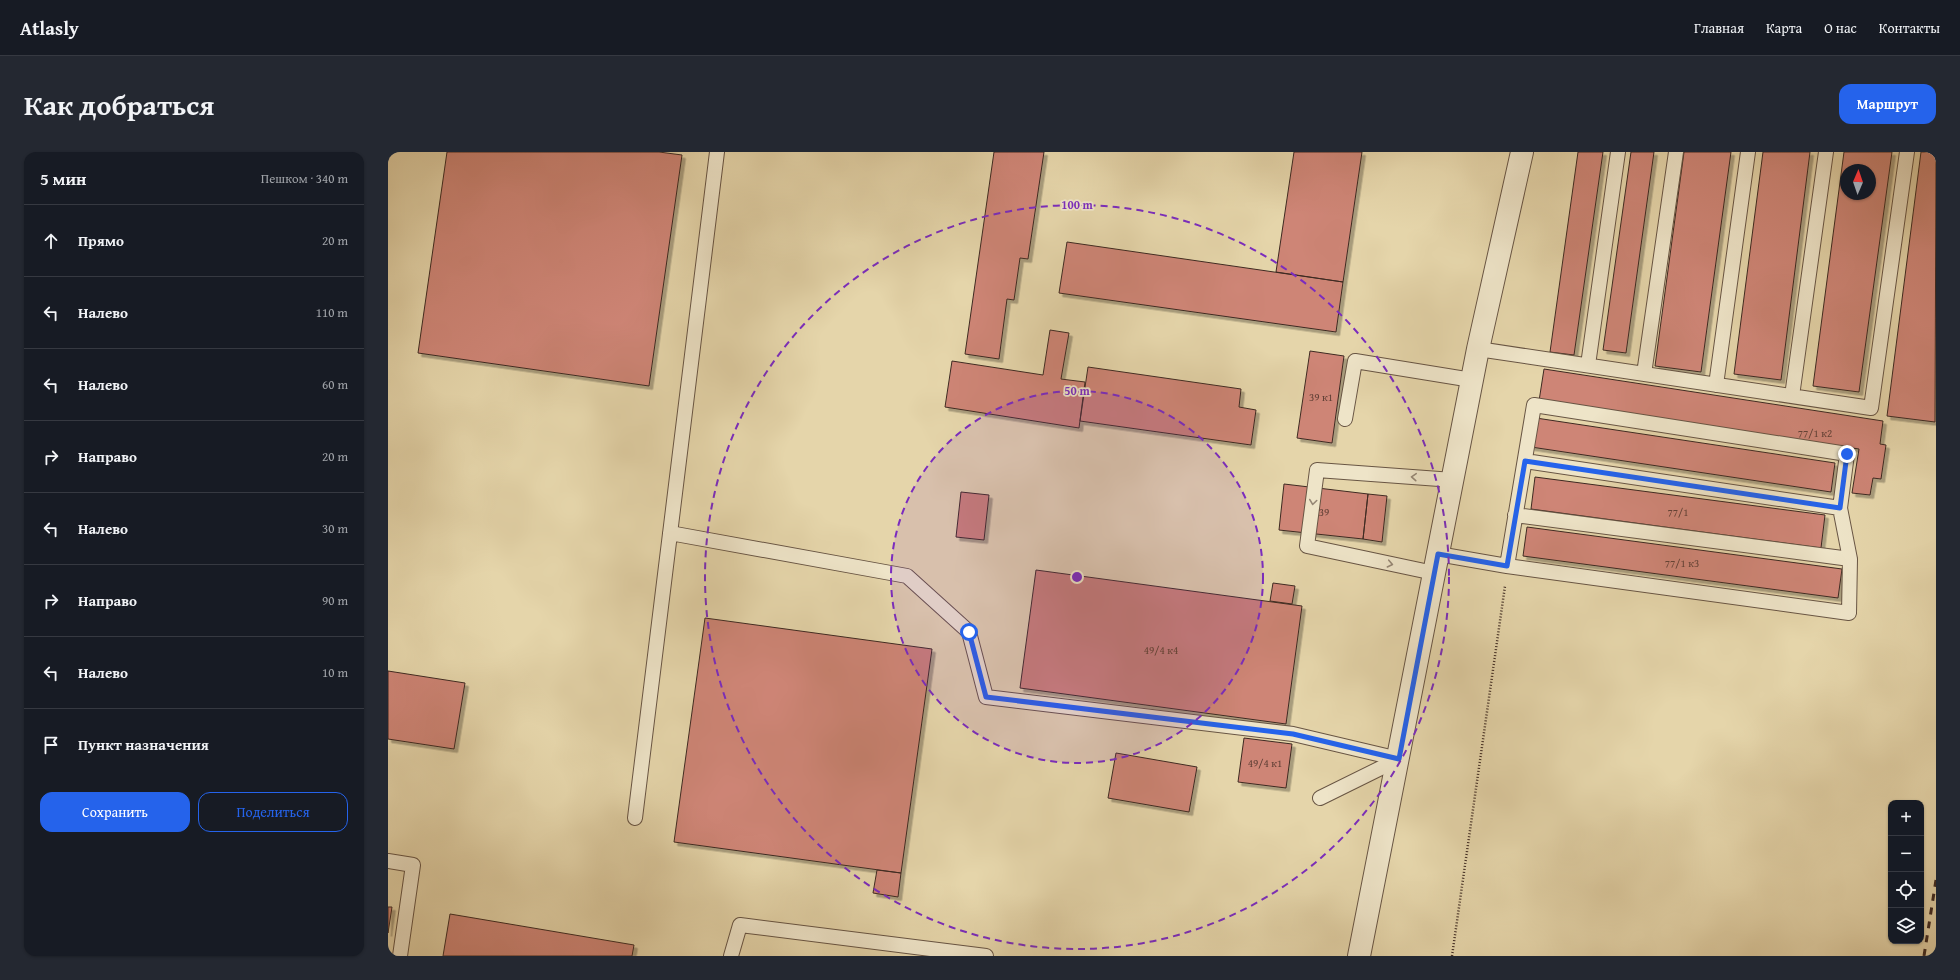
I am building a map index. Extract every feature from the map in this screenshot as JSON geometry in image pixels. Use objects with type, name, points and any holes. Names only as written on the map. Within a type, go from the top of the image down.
[{"type":"street","points":[[1359,956],[1399,759],[1478,349],[1522,152]]},
{"type":"lane","points":[[635,818],[717,152]]},
{"type":"lane","points":[[1588,365],[1618,152]]},
{"type":"lane","points":[[1644,374],[1676,152]]},
{"type":"lane","points":[[1716,385],[1748,152]]},
{"type":"lane","points":[[1792,396],[1826,152]]},
{"type":"lane","points":[[1478,349],[1871,408],[1907,152]]},
{"type":"lane","points":[[1345,420],[1354,361],[1472,380]]},
{"type":"lane","points":[[1453,480],[1317,470],[1307,546],[1507,573],[1849,613],[1850,559],[1840,508],[1847,454],[1534,405],[1515,515],[1507,573]]},
{"type":"lane","points":[[1525,461],[1840,508]]},
{"type":"lane","points":[[1515,515],[1850,559]]},
{"type":"lane","points":[[670,533],[907,576],[969,632],[986,697],[1293,734],[1399,759]]},
{"type":"lane","points":[[1320,798],[1399,759]]},
{"type":"lane","points":[[388,861],[413,865],[400,956]]},
{"type":"lane","points":[[731,956],[740,925],[986,956]]},
{"type":"path","points":[[1452,956],[1507,573]]},
{"type":"building","points":[[447,152],[659,152],[682,155],[649,386],[418,353]]},
{"type":"building","points":[[994,152],[1044,152],[1028,259],[1020,258],[1014,300],[1007,299],[999,359],[965,354]]},
{"type":"building","points":[[1294,152],[1362,152],[1343,282],[1276,272]]},
{"type":"building","points":[[1578,152],[1603,152],[1574,355],[1550,352]]},
{"type":"building","points":[[1631,152],[1654,152],[1626,353],[1603,350]]},
{"type":"building","points":[[1684,152],[1731,152],[1701,372],[1655,366]]},
{"type":"building","points":[[1763,152],[1810,152],[1781,380],[1734,374]]},
{"type":"building","points":[[1844,152],[1892,152],[1859,392],[1813,386],[1840,182],[1840,200],[1876,200],[1876,164],[1842,164]]},
{"type":"building","points":[[1921,152],[1936,152],[1935,422],[1887,416]]},
{"type":"building","points":[[1067,242],[1343,282],[1336,332],[1059,293]]},
{"type":"building","points":[[1050,330],[1069,333],[1061,379],[1085,382],[1079,428],[945,407],[952,361],[1043,375]]},
{"type":"building","points":[[1310,351],[1344,356],[1332,443],[1297,438]]},
{"type":"building","points":[[1088,367],[1241,389],[1239,407],[1256,410],[1251,445],[1080,421]]},
{"type":"building","points":[[1544,369],[1883,421],[1880,444],[1886,445],[1881,479],[1873,478],[1870,495],[1852,493],[1859,449],[1539,401]]},
{"type":"building","points":[[1536,418],[1835,463],[1831,492],[1531,447]]},
{"type":"building","points":[[1535,477],[1825,515],[1821,548],[1531,509]]},
{"type":"building","points":[[1284,484],[1368,494],[1363,539],[1279,530]]},
{"type":"building","points":[[961,492],[989,495],[984,540],[956,537]]},
{"type":"building","points":[[1368,494],[1387,496],[1382,542],[1363,539]]},
{"type":"building","points":[[1527,527],[1842,569],[1838,598],[1523,556]]},
{"type":"building","points":[[1036,570],[1302,606],[1286,724],[1020,688]]},
{"type":"building","points":[[1273,583],[1295,586],[1292,604],[1270,601]]},
{"type":"building","points":[[705,618],[932,649],[901,873],[674,842]]},
{"type":"building","points":[[388,671],[465,683],[454,749],[388,739]]},
{"type":"building","points":[[1244,738],[1292,744],[1286,788],[1238,782]]},
{"type":"building","points":[[1116,753],[1197,767],[1189,812],[1108,798]]},
{"type":"building","points":[[877,870],[901,873],[898,897],[873,893]]},
{"type":"building","points":[[388,907],[392,907],[388,933]]},
{"type":"building","points":[[450,914],[634,945],[632,956],[443,956]]},
{"type":"railway","points":[[1924,956],[1936,880]]},
{"type":"route","points":[[969,632],[986,697],[1293,734],[1399,759],[1438,554],[1507,566],[1525,461],[1840,508],[1847,454]]}]
